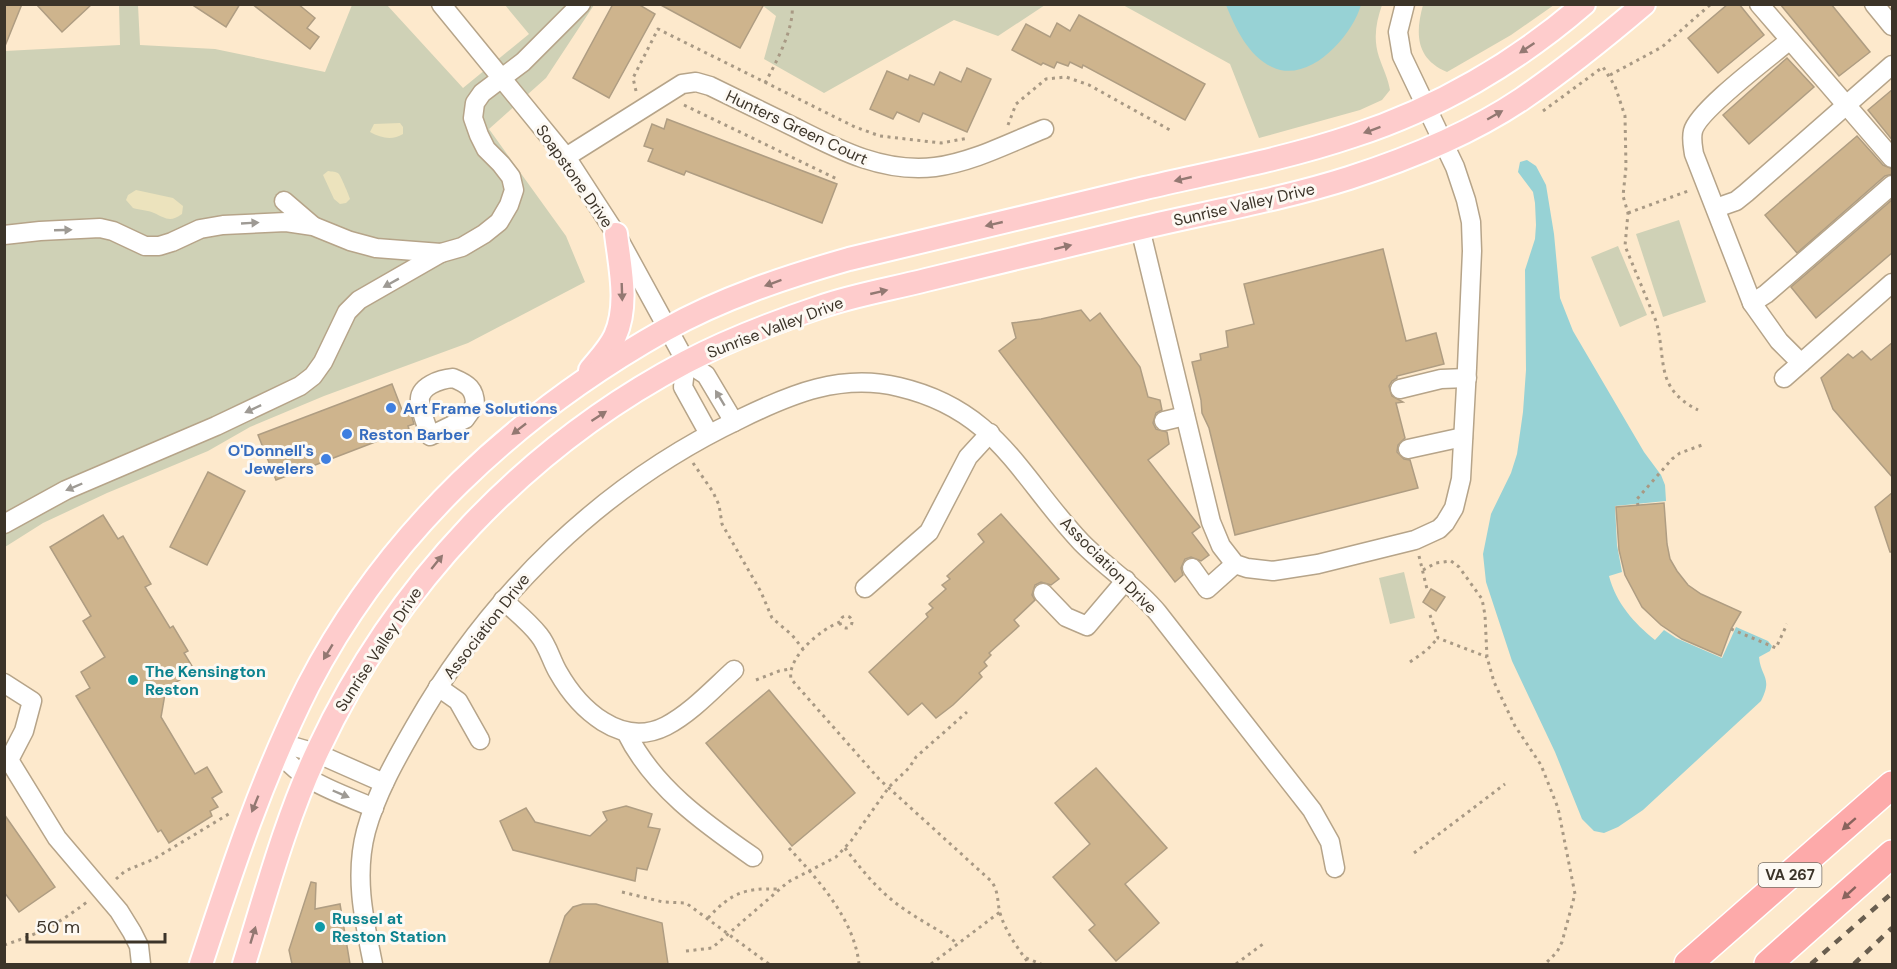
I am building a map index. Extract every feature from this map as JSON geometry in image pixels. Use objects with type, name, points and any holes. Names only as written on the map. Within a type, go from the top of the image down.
[{"type":"highway","name":"VA 267","points":[[1688,964],[1893,785]]},
{"type":"highway","points":[[1768,964],[1893,854]]},
{"type":"main road","points":[[201,964],[251,814],[309,685],[338,634],[411,534],[448,493],[496,447],[582,381],[667,329],[713,307],[754,290],[829,265],[1316,147],[1379,127],[1426,106],[1490,72],[1541,39],[1584,4]]},
{"type":"main road","name":"Sunrise Valley Drive","points":[[244,964],[284,837],[306,778],[316,753],[343,702],[388,628],[441,557],[510,485],[551,450],[636,392],[686,362],[729,342],[822,306],[1324,185],[1375,169],[1443,142],[1519,101],[1589,50],[1644,4]]},
{"type":"main road","points":[[582,381],[615,336],[621,317],[622,293],[616,234]]},
{"type":"street","name":"Soapstone Drive","points":[[441,4],[566,157],[616,234],[686,362]]},
{"type":"street","points":[[4,524],[66,489],[216,426],[300,386],[313,376],[323,362],[347,312],[359,300],[441,253],[462,247],[499,222],[509,205],[514,190],[511,177],[486,149],[473,118],[475,103],[501,78],[524,62],[581,4]]},
{"type":"street","points":[[1140,228],[1215,533],[1221,546],[1235,564],[1266,571],[1295,568],[1408,542],[1437,531],[1445,523],[1457,499],[1461,479],[1472,251],[1471,222],[1463,188],[1402,56],[1399,40],[1400,21],[1405,4]]},
{"type":"street","points":[[1759,4],[1893,158]]},
{"type":"street","points":[[1874,4],[1893,26]]},
{"type":"street","points":[[1790,40],[1714,104],[1693,130],[1692,140],[1694,154],[1752,303],[1769,329],[1801,363]]},
{"type":"street","points":[[1716,208],[1736,201],[1746,193],[1893,65]]},
{"type":"street","name":"Hunters Green Court","points":[[566,157],[682,84],[696,82],[710,86],[851,155],[892,167],[912,169],[961,161],[1044,129]]},
{"type":"street","points":[[1752,303],[1766,294],[1893,185]]},
{"type":"street","points":[[284,201],[314,226]]},
{"type":"street","points":[[4,235],[100,228],[113,231],[145,246],[159,246],[200,229],[223,225],[286,222],[314,226],[350,241],[376,248],[441,253]]},
{"type":"street","points":[[1784,378],[1893,283]]},
{"type":"street","points":[[709,434],[683,387],[686,362],[706,375],[734,422]]},
{"type":"street","points":[[1400,389],[1441,379],[1467,378]]},
{"type":"street","name":"Association Drive","points":[[373,964],[361,905],[360,871],[362,850],[374,808],[408,736],[438,687],[477,632],[503,600],[554,547],[591,514],[649,472],[709,434],[784,398],[840,383],[872,382],[907,389],[939,401],[972,418],[990,433],[1082,542],[1154,608],[1312,810],[1330,842],[1335,868]]},
{"type":"street","points":[[1164,421],[1185,416]]},
{"type":"street","points":[[865,588],[929,532],[968,457],[990,433]]},
{"type":"street","points":[[1408,449],[1463,437]]},
{"type":"street","points":[[1192,568],[1207,589],[1235,564]]},
{"type":"street","points":[[1043,593],[1061,613],[1087,626],[1126,580]]},
{"type":"street","points":[[503,600],[541,637],[557,671],[577,699],[600,719],[626,732],[648,733],[666,726],[734,670]]},
{"type":"street","points":[[4,683],[32,701],[24,731],[7,759],[57,838],[102,891],[132,932],[139,946],[141,964]]},
{"type":"street","points":[[438,687],[458,701],[480,740]]},
{"type":"street","points":[[626,732],[637,753],[660,783],[718,832],[753,857]]},
{"type":"street","points":[[374,808],[306,778],[288,765],[278,750],[295,747],[316,753],[384,783]]},
{"type":"path","points":[[765,83],[779,56],[794,14],[792,4]]},
{"type":"path","points":[[1609,76],[1662,47],[1711,4]]},
{"type":"path","points":[[636,92],[633,78],[658,29],[855,127],[880,136],[941,143],[973,137]]},
{"type":"path","points":[[1603,67],[1615,86],[1625,116],[1626,158],[1623,196],[1628,213],[1625,246],[1656,321],[1660,334],[1663,367],[1677,397],[1698,410]]},
{"type":"path","points":[[1006,129],[1016,104],[1046,79],[1066,77],[1089,86],[1170,130]]},
{"type":"path","points":[[681,103],[839,180]]},
{"type":"path","points":[[1628,213],[1706,184]]},
{"type":"path","points":[[1638,506],[1637,499],[1670,461],[1680,453],[1702,445]]},
{"type":"path","points":[[683,450],[713,492],[722,524],[761,592],[772,618],[792,635],[803,649]]},
{"type":"path","points":[[1426,589],[1423,570],[1451,561],[1459,567],[1482,599],[1487,657],[1503,704],[1526,745],[1541,765],[1558,808],[1574,881],[1574,904],[1562,942],[1557,952],[1545,964]]},
{"type":"path","points":[[1430,615],[1438,638],[1487,657]]},
{"type":"path","points":[[840,622],[842,627],[847,629],[853,623],[852,618],[842,617],[840,622],[827,628],[803,649],[790,669],[791,679],[859,758],[924,822],[991,881],[998,892],[1000,912],[1015,946],[1029,964]]},
{"type":"path","points":[[1731,629],[1776,648],[1787,624]]},
{"type":"path","points":[[1410,662],[1427,650],[1438,638]]},
{"type":"path","points":[[756,680],[790,669]]},
{"type":"path","points":[[686,951],[712,948],[780,889],[809,870],[829,862],[845,848],[889,787],[909,768],[916,757],[967,712]]},
{"type":"path","points":[[1414,853],[1505,784]]},
{"type":"path","points":[[4,945],[37,935],[62,922],[125,872],[154,859],[235,810]]},
{"type":"path","points":[[789,848],[840,911],[854,944],[859,964]]},
{"type":"path","points":[[845,848],[883,893],[958,944]]},
{"type":"path","points":[[707,918],[720,904],[738,893],[756,889],[780,889]]},
{"type":"path","points":[[622,892],[663,902],[686,903],[769,964]]},
{"type":"path","points":[[931,964],[1000,912]]},
{"type":"path","points":[[1236,964],[1263,944]]},
{"type":"path","points":[[1024,958],[1041,964]]},
{"type":"green space","points":[[1423,4],[1554,5],[1511,35],[1447,72],[1429,60],[1420,44],[1419,26]]},
{"type":"green space","points":[[119,5],[138,5],[140,45],[215,49],[325,72],[352,5],[387,5],[463,88],[529,34],[505,5],[594,5],[546,78],[489,129],[566,236],[585,282],[468,343],[324,396],[250,427],[208,451],[107,493],[43,523],[5,547],[5,51],[120,45]]},
{"type":"green space","points":[[762,5],[1045,5],[998,36],[954,20],[824,93],[764,59],[776,16]]},
{"type":"green space","points":[[1123,5],[1382,5],[1377,24],[1376,44],[1390,90],[1382,100],[1360,110],[1259,138],[1230,64]]},
{"type":"green space","points":[[1679,220],[1706,302],[1663,317],[1636,234]]},
{"type":"green space","points":[[1618,246],[1647,315],[1620,327],[1591,257]]},
{"type":"green space","points":[[1404,572],[1415,618],[1390,624],[1379,578]]},
{"type":"sand","points":[[400,123],[403,127],[403,134],[395,137],[382,137],[370,132],[374,124]]},
{"type":"sand","points":[[328,171],[339,174],[350,199],[346,203],[340,204],[334,199],[323,175]]},
{"type":"sand","points":[[136,190],[173,198],[183,206],[182,214],[168,219],[152,212],[133,208],[126,200],[128,195]]},
{"type":"water","points":[[1226,5],[1361,5],[1339,43],[1327,54],[1300,69],[1286,71],[1272,67],[1256,56],[1238,31]]},
{"type":"water","points":[[1527,160],[1536,166],[1546,185],[1554,234],[1560,298],[1573,331],[1665,485],[1666,501],[1615,506],[1617,545],[1622,572],[1609,576],[1616,595],[1633,619],[1655,640],[1664,630],[1676,638],[1722,658],[1736,627],[1768,641],[1772,646],[1770,651],[1759,657],[1766,682],[1761,701],[1643,810],[1618,827],[1604,833],[1594,831],[1582,819],[1555,752],[1512,661],[1486,582],[1483,554],[1491,514],[1511,473],[1517,454],[1523,412],[1526,370],[1525,270],[1535,239],[1536,225],[1533,192],[1518,172],[1520,162]]},
{"type":"building","points":[[4,4],[22,4],[5,46],[4,46]]},
{"type":"building","points":[[36,4],[92,4],[62,32]]},
{"type":"building","points":[[191,4],[240,4],[226,27]]},
{"type":"building","points":[[252,4],[298,4],[315,18],[307,28],[319,37],[310,49]]},
{"type":"building","points":[[613,4],[638,4],[655,14],[609,98],[573,78]]},
{"type":"building","points":[[659,4],[764,4],[740,48]]},
{"type":"building","points":[[1728,4],[1739,4],[1764,35],[1718,73],[1688,38]]},
{"type":"building","points":[[1780,4],[1831,4],[1870,52],[1839,76]]},
{"type":"building","points":[[1079,15],[1205,84],[1185,120],[1083,65],[1082,68],[1070,62],[1068,66],[1057,62],[1054,68],[1043,63],[1041,65],[1012,50],[1026,24],[1050,37],[1057,23],[1070,31]]},
{"type":"building","points":[[1787,58],[1814,87],[1749,144],[1723,115]]},
{"type":"building","points":[[967,68],[991,79],[967,132],[923,113],[919,122],[897,112],[893,119],[870,109],[887,71],[908,80],[910,75],[934,85],[940,72],[961,82]]},
{"type":"building","points":[[1893,89],[1893,141],[1868,110]]},
{"type":"building","points":[[667,119],[837,184],[822,223],[686,171],[684,175],[648,161],[653,149],[644,146],[652,124],[664,129]]},
{"type":"building","points":[[1857,136],[1883,165],[1893,169],[1893,174],[1885,176],[1797,253],[1765,215]]},
{"type":"building","points":[[1893,199],[1893,252],[1816,318],[1791,287]]},
{"type":"building","points":[[1383,249],[1406,341],[1436,333],[1444,364],[1397,376],[1389,386],[1392,396],[1403,402],[1396,403],[1405,438],[1398,445],[1397,452],[1404,459],[1410,460],[1418,488],[1235,535],[1209,428],[1202,413],[1192,362],[1201,360],[1200,354],[1228,347],[1226,331],[1254,324],[1244,284]]},
{"type":"building","points":[[1081,310],[1090,321],[1100,313],[1140,367],[1148,397],[1160,400],[1162,410],[1156,413],[1153,423],[1156,429],[1167,432],[1169,444],[1148,460],[1200,527],[1192,533],[1209,555],[1201,561],[1191,557],[1185,559],[1181,568],[1183,575],[1175,582],[999,351],[1016,338],[1012,323]]},
{"type":"building","points":[[1893,342],[1893,478],[1833,409],[1821,378],[1848,354],[1853,358],[1862,351],[1871,360]]},
{"type":"building","points":[[392,384],[402,410],[409,407],[414,424],[408,426],[409,429],[276,480],[258,435]]},
{"type":"building","points":[[208,472],[245,491],[207,565],[170,547]]},
{"type":"building","points":[[1893,492],[1893,552],[1890,552],[1875,507]]},
{"type":"building","points":[[1664,503],[1667,544],[1670,559],[1677,571],[1688,585],[1701,594],[1741,612],[1731,629],[1721,656],[1682,639],[1661,625],[1642,607],[1625,575],[1619,550],[1616,507]]},
{"type":"building","points":[[1001,514],[1059,579],[1051,585],[1041,582],[1035,585],[1032,595],[1035,600],[1014,620],[1019,626],[989,653],[991,655],[984,662],[987,666],[979,673],[982,677],[953,705],[936,718],[922,703],[908,715],[869,672],[928,617],[926,614],[933,608],[929,604],[946,589],[942,585],[950,579],[947,576],[984,542],[978,534]]},
{"type":"building","name":"The Kensington Reston","points":[[103,515],[118,539],[123,536],[151,584],[145,587],[170,628],[173,626],[188,651],[184,653],[195,671],[166,688],[161,717],[195,774],[207,767],[222,792],[212,798],[218,807],[210,811],[212,816],[169,843],[161,830],[158,832],[76,696],[90,688],[81,672],[105,657],[83,621],[91,616],[50,547]]},
{"type":"building","points":[[1431,589],[1445,597],[1436,611],[1423,602]]},
{"type":"building","points":[[769,690],[855,793],[792,846],[706,743]]},
{"type":"building","points":[[1096,768],[1167,848],[1125,884],[1159,923],[1116,961],[1089,930],[1095,925],[1053,877],[1090,844],[1055,803]]},
{"type":"building","points":[[626,806],[652,814],[648,827],[660,829],[647,870],[637,868],[635,881],[513,850],[500,821],[526,808],[535,822],[590,836],[607,820],[603,812]]},
{"type":"building","points":[[4,814],[55,887],[19,912],[4,892]]},
{"type":"building","name":"Russel at Reston Station","points":[[311,882],[316,883],[315,909],[340,904],[350,964],[292,964],[289,950]]},
{"type":"building","points":[[596,904],[662,923],[668,964],[549,964],[565,916],[573,907]]},
{"type":"railway","points":[[1811,964],[1892,893]]},
{"type":"railway","points":[[1854,964],[1892,928]]},
{"type":"place","name":"Art Frame Solutions","points":[[391,408]]},
{"type":"place","name":"Reston Barber","points":[[347,434]]},
{"type":"place","name":"O'Donnell's Jewelers","points":[[326,459]]},
{"type":"place","name":"The Kensington Reston","points":[[133,680]]},
{"type":"place","name":"Russel at Reston Station","points":[[320,927]]}]
